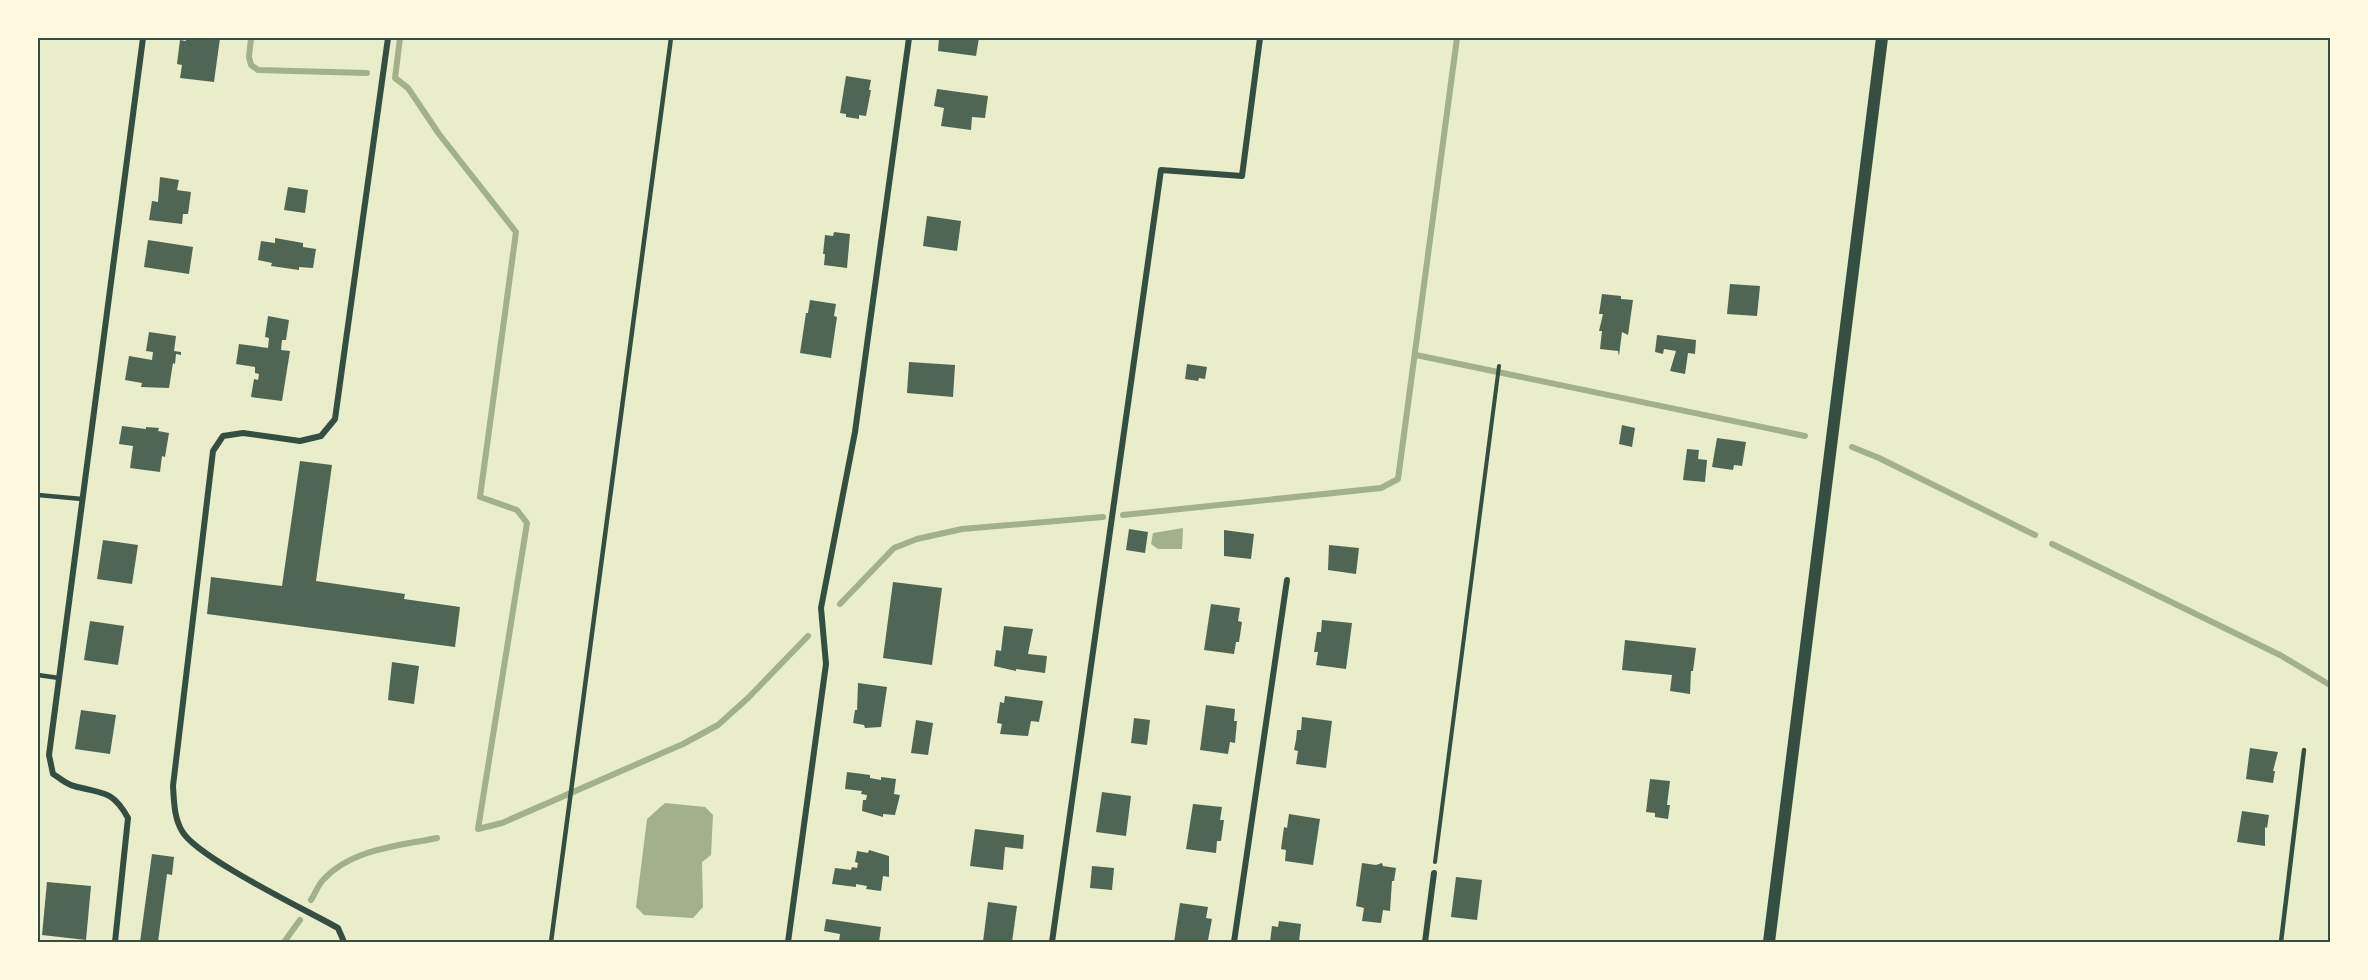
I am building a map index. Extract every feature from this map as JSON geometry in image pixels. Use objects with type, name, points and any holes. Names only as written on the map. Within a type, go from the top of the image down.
[{"type":"main road","points":[[1768,942],[1882,38]]},
{"type":"street","points":[[115,942],[128,818],[120,803],[103,792],[71,785],[53,774],[49,755],[143,38]]},
{"type":"street","points":[[344,942],[338,928],[201,852],[182,832],[174,808],[173,786],[213,451],[224,436],[233,434],[243,433],[300,441],[321,436],[335,419],[388,38]]},
{"type":"street","points":[[788,942],[826,664],[821,608],[855,432],[909,38]]},
{"type":"street","points":[[1052,942],[1161,170],[1242,176],[1260,38]]},
{"type":"street","points":[[1234,942],[1287,580]]},
{"type":"street","points":[[1425,942],[1434,873]]},
{"type":"lane","points":[[551,942],[671,38]]},
{"type":"lane","points":[[38,495],[82,499]]},
{"type":"lane","points":[[38,675],[59,678]]},
{"type":"lane","points":[[2281,942],[2304,750]]},
{"type":"path","points":[[1434,873],[1499,366]]},
{"type":"shaded area","points":[[1183,528],[1182,549],[1158,549],[1151,544],[1153,533]]},
{"type":"shaded area","points":[[665,803],[705,807],[713,815],[711,855],[702,862],[703,907],[693,918],[644,915],[636,907],[647,819]]},
{"type":"building","points":[[186,38],[220,38],[214,82],[180,78],[182,65],[177,64],[180,40],[186,41]]},
{"type":"building","points":[[939,38],[979,38],[976,56],[938,51]]},
{"type":"building","points":[[846,76],[871,80],[866,116],[859,115],[859,119],[846,117],[846,114],[840,113]]},
{"type":"building","points":[[937,89],[988,96],[985,118],[972,117],[971,130],[941,126],[944,108],[934,106]]},
{"type":"building","points":[[160,177],[179,180],[177,190],[191,192],[188,214],[183,214],[182,224],[149,220],[152,201],[158,202]]},
{"type":"building","points":[[288,187],[308,190],[305,213],[284,210]]},
{"type":"building","points":[[927,216],[961,221],[957,251],[923,246]]},
{"type":"building","points":[[834,232],[850,234],[847,268],[824,265],[825,235],[833,236]]},
{"type":"building","points":[[275,238],[303,243],[303,247],[316,249],[313,268],[299,267],[299,270],[271,266],[272,263],[258,260],[261,241],[275,243]]},
{"type":"building","points":[[148,240],[193,247],[189,274],[144,267]]},
{"type":"building","points":[[1730,284],[1760,286],[1757,316],[1727,314]]},
{"type":"building","points":[[1602,294],[1633,300],[1628,335],[1622,332],[1619,356],[1618,351],[1600,349],[1602,331],[1599,331],[1603,314],[1599,314]]},
{"type":"building","points":[[810,300],[836,304],[834,316],[837,317],[831,358],[800,353]]},
{"type":"building","points":[[268,316],[289,320],[286,340],[282,340],[281,350],[290,351],[282,401],[251,397],[254,379],[258,380],[259,374],[255,373],[255,367],[236,364],[239,344],[268,348],[269,338],[265,337]]},
{"type":"building","points":[[149,332],[176,336],[174,351],[181,352],[181,355],[176,354],[169,388],[141,387],[142,383],[125,380],[129,356],[152,360],[153,352],[146,351]]},
{"type":"building","points":[[1657,335],[1696,340],[1695,354],[1688,353],[1685,374],[1670,371],[1676,351],[1664,349],[1663,354],[1655,352]]},
{"type":"building","points":[[909,362],[955,365],[953,397],[907,393]]},
{"type":"building","points":[[1187,364],[1207,367],[1205,379],[1199,378],[1198,381],[1185,379]]},
{"type":"building","points":[[1622,425],[1635,428],[1632,447],[1619,444]]},
{"type":"building","points":[[122,426],[159,428],[158,431],[169,433],[160,472],[130,468],[133,446],[119,444]]},
{"type":"building","points":[[1717,438],[1746,442],[1742,466],[1734,465],[1733,470],[1712,467]]},
{"type":"building","points":[[1687,449],[1699,450],[1698,459],[1707,460],[1705,482],[1683,480]]},
{"type":"building","points":[[300,461],[332,465],[316,581],[405,594],[404,599],[460,607],[455,647],[207,614],[211,577],[282,586]]},
{"type":"building","points":[[1129,529],[1148,532],[1145,553],[1126,550]]},
{"type":"building","points":[[1224,530],[1254,534],[1251,559],[1224,556]]},
{"type":"building","points":[[103,540],[138,545],[132,584],[97,579]]},
{"type":"building","points":[[1329,545],[1359,548],[1356,574],[1328,570]]},
{"type":"building","points":[[893,582],[942,588],[932,665],[883,658]]},
{"type":"building","points":[[1211,604],[1240,608],[1238,621],[1242,622],[1239,642],[1236,642],[1234,654],[1204,650]]},
{"type":"building","points":[[1322,620],[1352,623],[1346,669],[1316,665],[1318,652],[1314,652],[1317,632],[1321,632]]},
{"type":"building","points":[[90,621],[124,626],[118,665],[84,660]]},
{"type":"building","points":[[1004,626],[1033,629],[1028,654],[1047,656],[1045,673],[1016,669],[1016,671],[994,666],[996,650],[1001,651]]},
{"type":"building","points":[[1625,640],[1696,648],[1693,671],[1691,671],[1690,694],[1670,691],[1672,675],[1622,670]]},
{"type":"building","points":[[392,662],[419,666],[414,704],[388,700]]},
{"type":"building","points":[[858,683],[887,687],[881,727],[865,728],[864,725],[853,723],[855,710],[857,710]]},
{"type":"building","points":[[1005,696],[1043,701],[1039,722],[1031,721],[1028,736],[1000,734],[1002,724],[997,723],[1000,702],[1004,703]]},
{"type":"building","points":[[1206,705],[1235,709],[1234,721],[1237,721],[1235,743],[1230,742],[1228,754],[1200,750]]},
{"type":"building","points":[[81,710],[116,715],[110,754],[75,749]]},
{"type":"building","points":[[1302,717],[1332,721],[1326,768],[1296,764],[1298,751],[1294,750],[1297,730],[1301,730]]},
{"type":"building","points":[[1134,718],[1150,720],[1147,745],[1131,743]]},
{"type":"building","points":[[916,720],[933,723],[928,755],[911,753]]},
{"type":"building","points":[[2250,748],[2278,752],[2273,771],[2275,771],[2273,783],[2246,779]]},
{"type":"building","points":[[847,772],[870,775],[870,778],[881,780],[881,777],[896,779],[894,794],[900,795],[895,815],[883,814],[883,817],[862,811],[863,800],[866,800],[867,795],[861,794],[862,791],[845,789]]},
{"type":"building","points":[[1650,779],[1670,781],[1668,819],[1655,817],[1655,813],[1646,812]]},
{"type":"building","points":[[1102,792],[1131,796],[1126,836],[1096,832]]},
{"type":"building","points":[[1193,804],[1222,807],[1220,820],[1224,820],[1221,841],[1217,841],[1216,853],[1186,849]]},
{"type":"building","points":[[2242,811],[2269,815],[2267,828],[2265,827],[2265,846],[2237,842]]},
{"type":"building","points":[[1289,814],[1320,819],[1313,865],[1285,861],[1286,850],[1281,849],[1284,827],[1287,828]]},
{"type":"building","points":[[975,829],[1024,835],[1023,849],[1005,847],[1003,870],[970,866]]},
{"type":"building","points":[[869,850],[889,856],[889,877],[883,876],[881,891],[866,889],[867,886],[856,884],[856,887],[832,884],[835,868],[851,870],[852,867],[857,868],[858,863],[855,862],[857,851],[868,853]]},
{"type":"building","points":[[152,854],[174,857],[172,875],[167,874],[158,942],[140,942]]},
{"type":"building","points":[[1362,863],[1376,865],[1382,863],[1383,866],[1396,868],[1394,881],[1392,881],[1390,911],[1383,910],[1381,923],[1362,921],[1364,908],[1356,906]]},
{"type":"building","points":[[1092,866],[1114,868],[1112,890],[1090,888]]},
{"type":"building","points":[[1456,877],[1482,880],[1477,920],[1451,917]]},
{"type":"building","points":[[47,882],[91,886],[86,940],[42,935]]},
{"type":"building","points":[[988,902],[1017,906],[1012,942],[983,942]]},
{"type":"building","points":[[1180,903],[1208,907],[1206,918],[1212,919],[1208,940],[1174,942]]},
{"type":"building","points":[[826,919],[881,927],[879,942],[839,942],[840,934],[824,931]]},
{"type":"building","points":[[1279,921],[1301,924],[1299,942],[1270,942],[1272,926],[1278,927]]},
{"type":"waterway","points":[[251,38],[249,57],[251,65],[258,70],[367,73]]},
{"type":"waterway","points":[[400,38],[395,78],[408,88],[439,134],[516,232],[480,497],[517,510],[527,523],[478,829],[502,823],[683,744],[718,725],[748,698],[808,636]]},
{"type":"waterway","points":[[1123,515],[1381,488],[1398,479],[1457,38]]},
{"type":"waterway","points":[[1416,355],[1805,436]]},
{"type":"waterway","points":[[1852,447],[2035,535]]},
{"type":"waterway","points":[[840,604],[894,548],[917,539],[962,529],[1103,517]]},
{"type":"waterway","points":[[2052,544],[2280,655],[2330,685]]},
{"type":"waterway","points":[[311,900],[323,880],[347,861],[376,850],[437,838]]},
{"type":"waterway","points":[[284,942],[300,920]]}]
